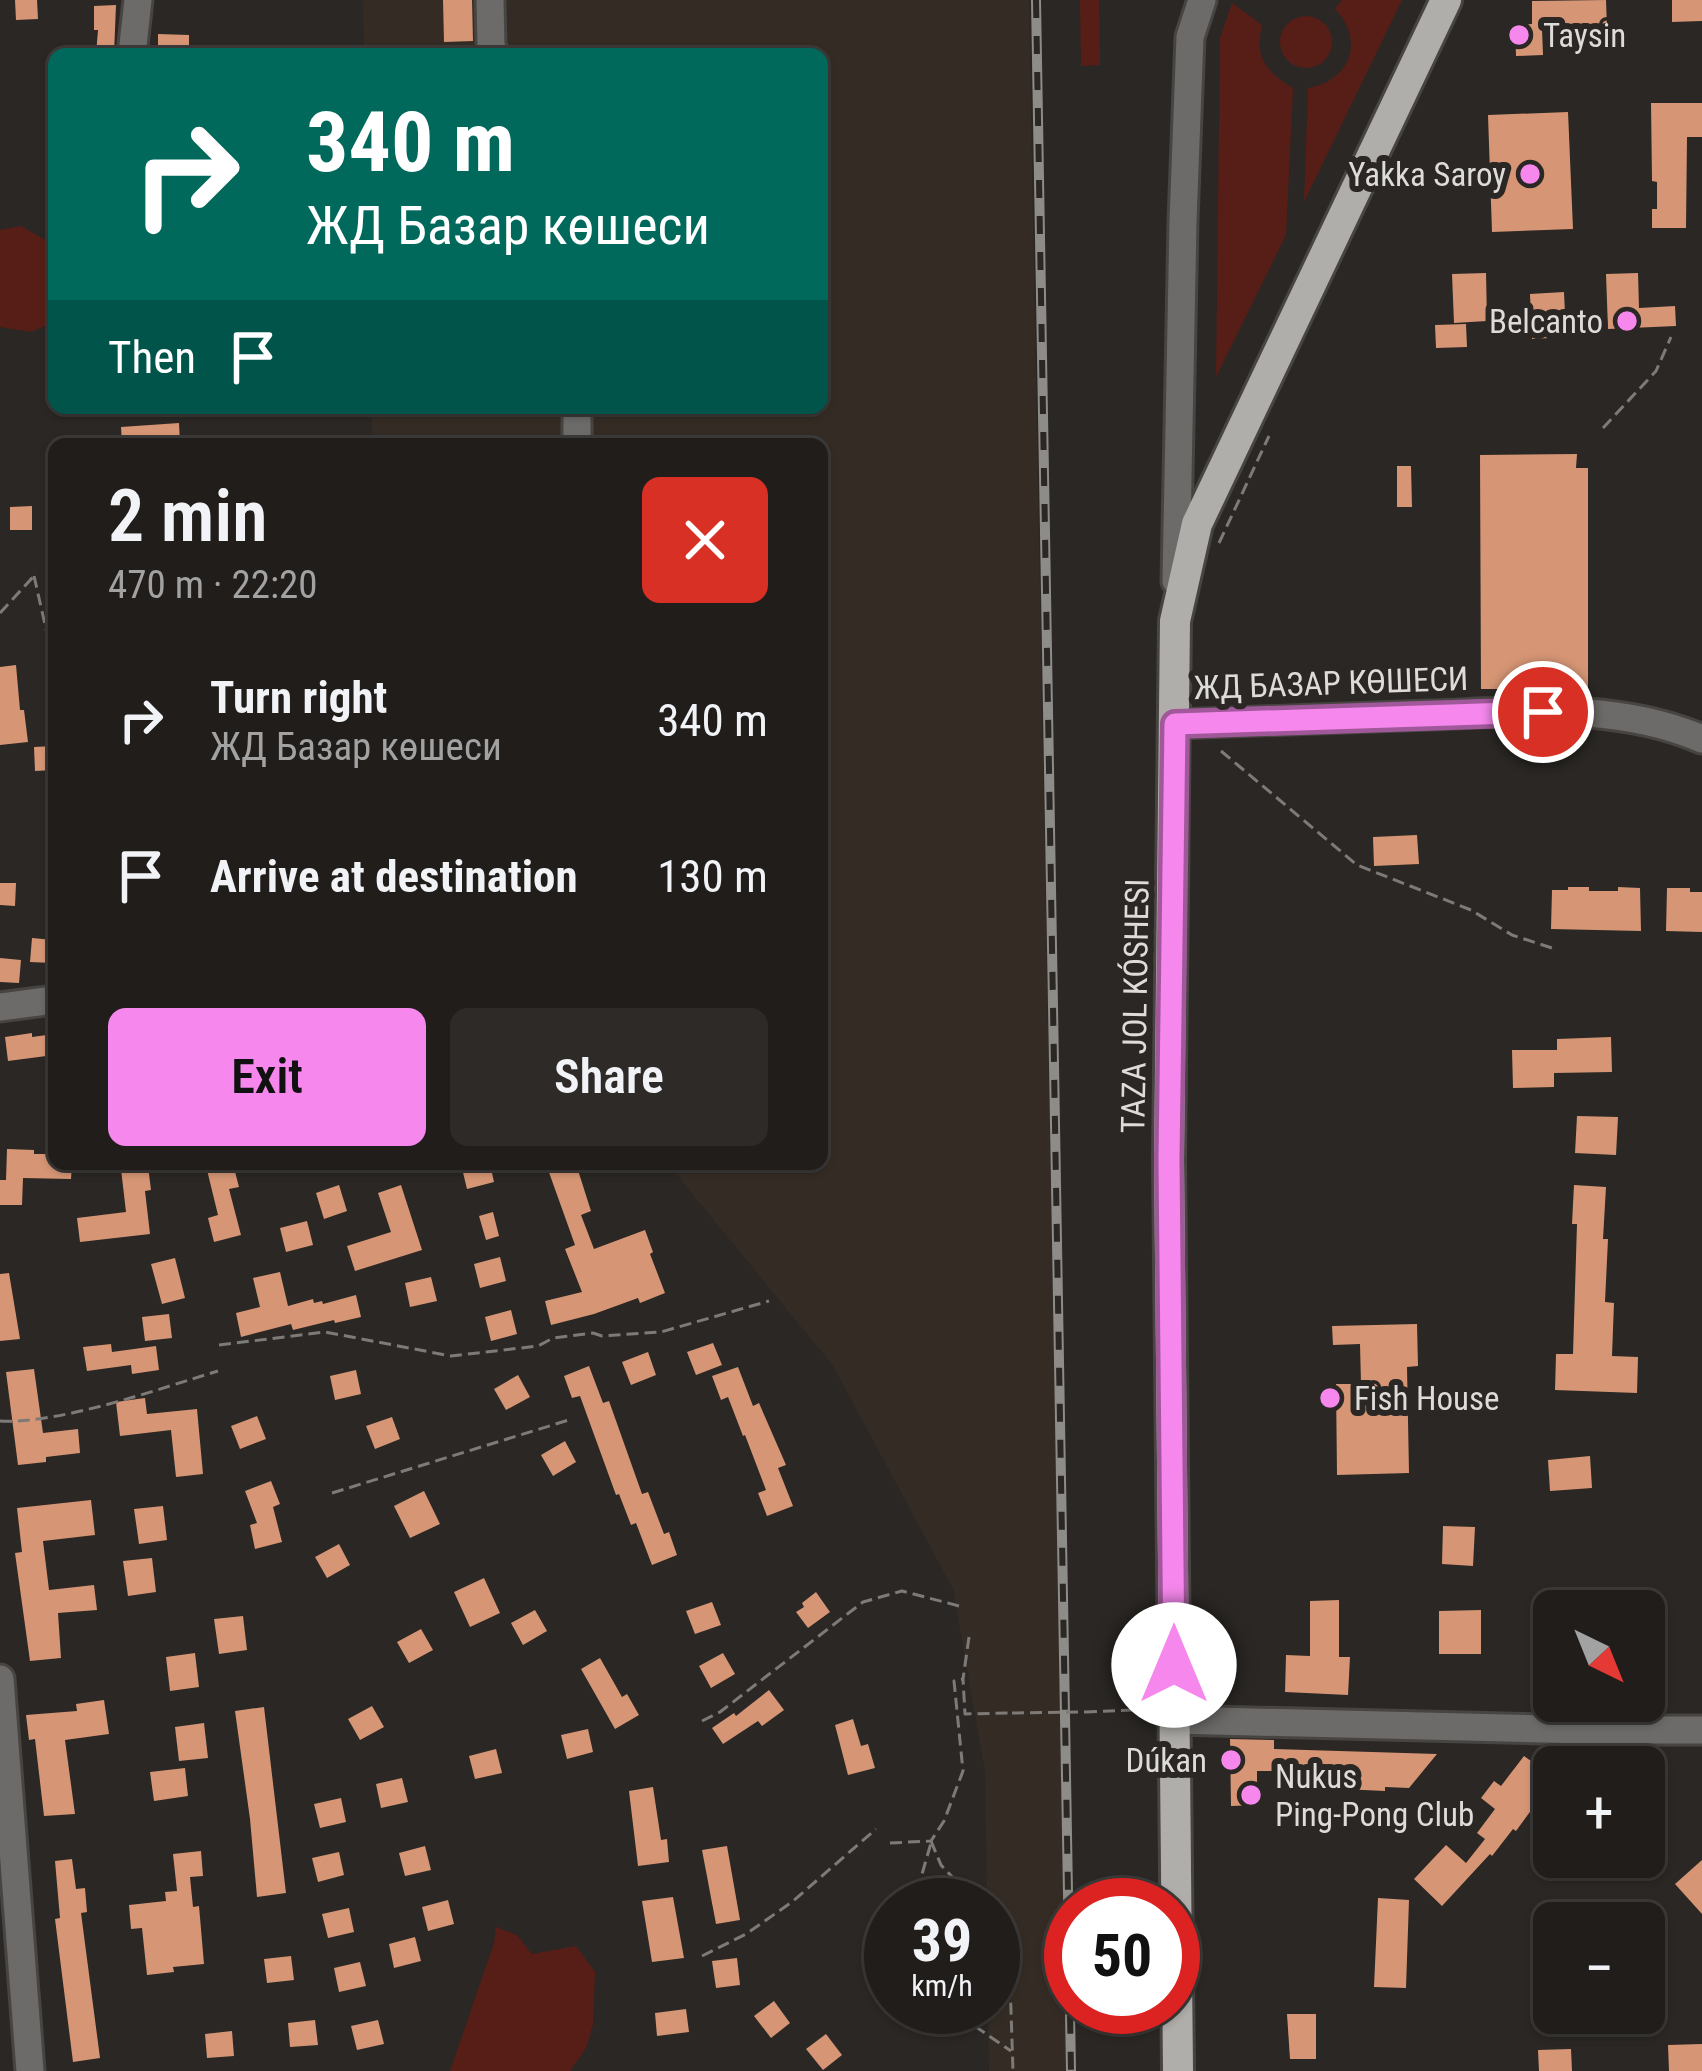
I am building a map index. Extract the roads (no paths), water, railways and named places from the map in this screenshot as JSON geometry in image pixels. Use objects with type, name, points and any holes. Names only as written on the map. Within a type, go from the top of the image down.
[{"type":"main road","name":"TAZA JOL KÓSHESI","points":[[1178,2071],[1169,1159],[1175,621],[1197,524],[1445,0]]},
{"type":"street","points":[[133,48],[137,0]]},
{"type":"street","points":[[490,0],[492,48]]},
{"type":"street","points":[[1175,621],[1190,37],[1202,0]]},
{"type":"street","name":"ЖД БАЗАР КӨШЕСИ","points":[[1175,724],[1543,712],[1626,716],[1676,728],[1702,740]]},
{"type":"street","points":[[0,1006],[48,1001]]},
{"type":"street","points":[[0,1679],[30,2071]]},
{"type":"street","points":[[1174,1720],[1702,1730]]},
{"type":"railway","points":[[1036,0],[1071,2071]]},
{"type":"place","name":"Taysin","points":[[1519,35]]},
{"type":"place","name":"Yakka Saroy","points":[[1530,174]]},
{"type":"place","name":"Belcanto","points":[[1627,321]]},
{"type":"place","name":"Fish House","points":[[1330,1398]]},
{"type":"place","name":"Dúkan","points":[[1231,1760]]},
{"type":"place","name":"Nukus Ping-Pong Club","points":[[1251,1795]]}]
